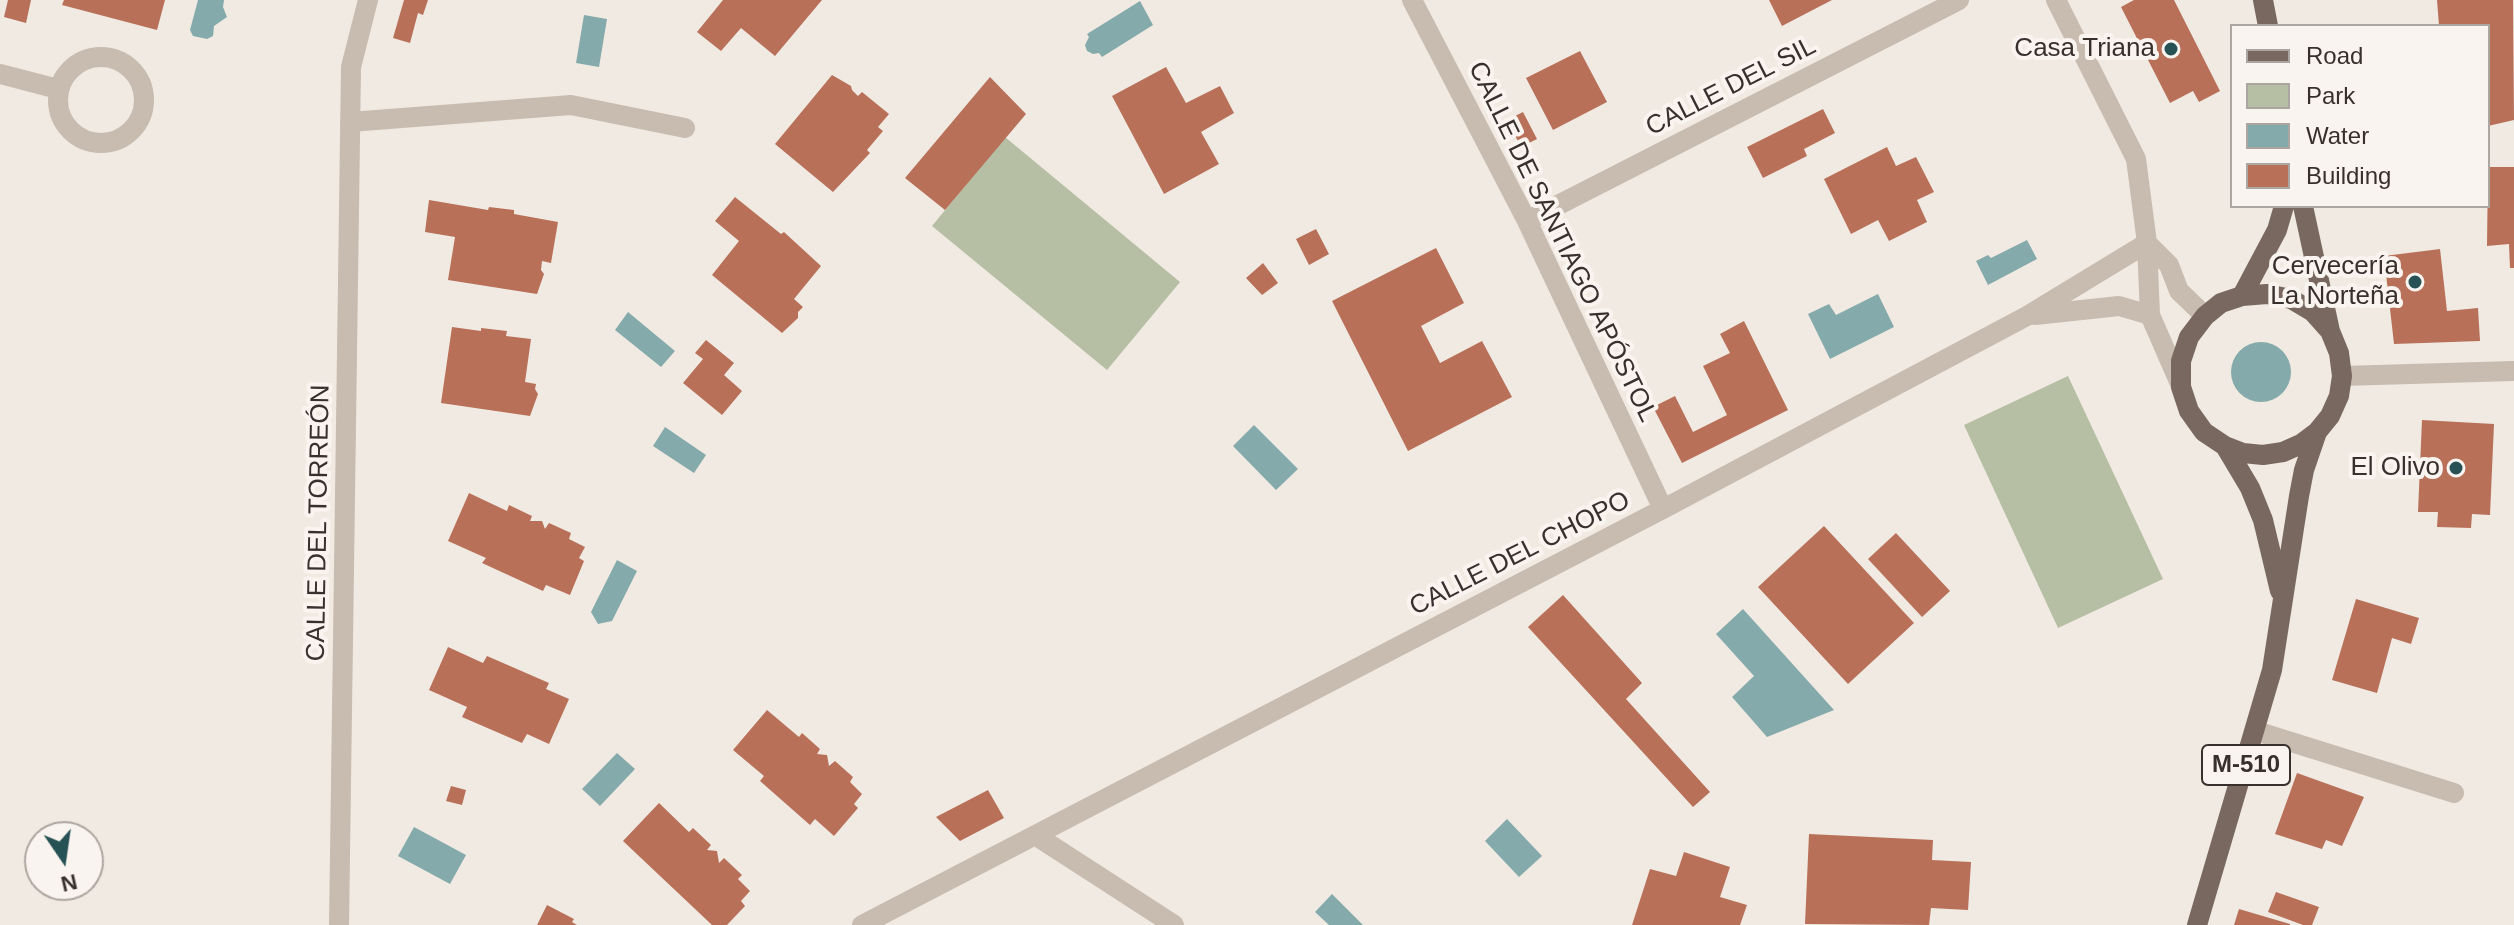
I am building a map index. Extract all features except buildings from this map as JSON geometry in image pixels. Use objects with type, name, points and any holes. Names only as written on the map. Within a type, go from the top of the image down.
[{"type":"main road","points":[[2263,0],[2268,24]]},
{"type":"main road","points":[[2242,296],[2277,230],[2283,208]]},
{"type":"main road","name":"M-510","points":[[2181,387],[2189,411],[2204,432],[2243,453],[2263,455],[2283,452],[2317,432],[2330,416],[2339,396],[2342,376],[2303,208]]},
{"type":"main road","points":[[2181,387],[2181,361],[2189,337],[2205,316],[2221,303],[2242,296],[2267,294],[2291,299],[2313,312],[2330,331]]},
{"type":"main road","name":"M-510","points":[[2197,925],[2272,670],[2301,483],[2317,432]]},
{"type":"main road","name":"M-510","points":[[2225,446],[2250,488],[2263,520],[2282,603]]},
{"type":"street","name":"CALLE DEL TORREÓN","points":[[339,925],[351,67],[368,0]]},
{"type":"street","name":"CALLE DE SANTIAGO APÓSTOL","points":[[1412,0],[1527,221],[1663,509]]},
{"type":"street","name":"CALLE DEL SIL","points":[[1527,221],[1959,0]]},
{"type":"street","points":[[2056,0],[2136,159],[2147,243],[2150,315],[2181,387]]},
{"type":"street","points":[[95,56],[111,58],[127,65],[139,78],[144,94],[143,111],[135,126],[123,138],[90,143],[74,135],[63,122],[57,106],[58,89],[66,74],[78,62],[95,56]]},
{"type":"street","points":[[0,74],[58,89]]},
{"type":"street","points":[[350,122],[571,105],[685,128]]},
{"type":"street","points":[[2147,243],[2169,265],[2179,291],[2205,316]]},
{"type":"street","name":"CALLE DEL CHOPO","points":[[862,925],[1663,509],[2027,316],[2147,243]]},
{"type":"street","name":"CALLE DEL CHOPO","points":[[2027,316],[2119,306],[2150,315]]},
{"type":"street","points":[[2342,376],[2514,371]]},
{"type":"street","points":[[2256,731],[2454,793]]},
{"type":"street","points":[[1035,835],[1174,925]]},
{"type":"green space","points":[[1005,137],[1180,282],[1107,370],[932,226]]},
{"type":"green space","points":[[2068,376],[2163,579],[2058,628],[1964,425]]},
{"type":"water","points":[[198,0],[224,0],[227,17],[214,26],[213,36],[207,39],[193,36],[190,30]]},
{"type":"water","points":[[1140,1],[1153,25],[1102,57],[1099,53],[1087,51],[1087,34]]},
{"type":"water","points":[[584,15],[607,19],[599,67],[576,63]]},
{"type":"water","points":[[2027,240],[2037,259],[1988,285],[1976,261],[1988,255],[1991,258]]},
{"type":"water","points":[[1878,294],[1894,327],[1830,359],[1808,314],[1829,304],[1836,315]]},
{"type":"water","points":[[628,312],[675,351],[661,367],[615,330]]},
{"type":"water","points":[[2261,342],[2273,344],[2282,351],[2289,360],[2289,384],[2282,393],[2273,400],[2261,402],[2249,400],[2240,393],[2233,384],[2231,372],[2233,360],[2240,351],[2249,344]]},
{"type":"water","points":[[1254,425],[1298,469],[1276,490],[1233,446]]},
{"type":"water","points":[[665,427],[706,455],[694,473],[653,446]]},
{"type":"water","points":[[617,560],[637,571],[612,621],[598,624],[591,612]]},
{"type":"water","points":[[1743,609],[1834,710],[1767,737],[1732,697],[1754,676],[1716,634]]},
{"type":"water","points":[[617,753],[635,769],[600,806],[582,789]]},
{"type":"water","points":[[1507,819],[1542,856],[1519,877],[1485,841]]},
{"type":"water","points":[[414,827],[466,855],[450,884],[398,856]]},
{"type":"water","points":[[1332,894],[1363,925],[1329,925],[1315,912]]},
{"type":"place","name":"Casa Triana","points":[[2171,49]]},
{"type":"place","name":"Cervecería La Norteña","points":[[2415,282]]},
{"type":"place","name":"El Olivo","points":[[2456,468]]}]
